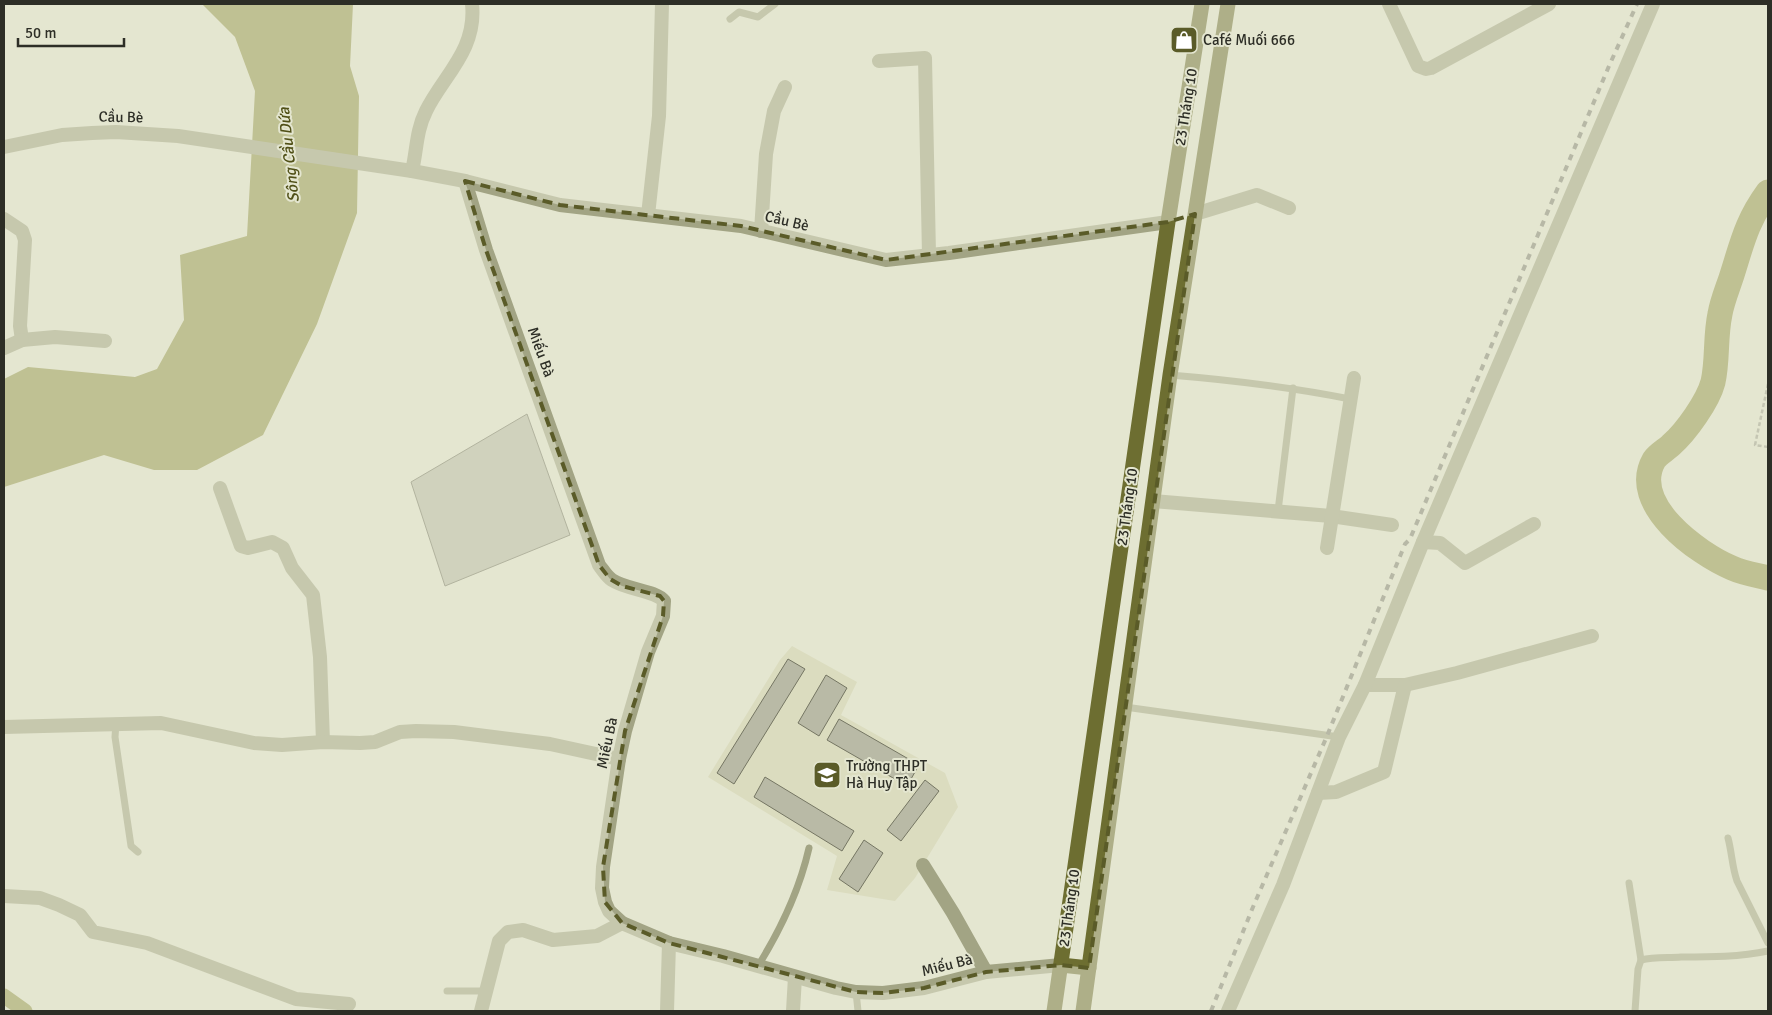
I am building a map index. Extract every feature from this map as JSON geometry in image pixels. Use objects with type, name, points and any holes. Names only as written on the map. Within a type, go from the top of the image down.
[{"type":"main road","name":"23 Tháng 10","points":[[1054,1011],[1168,222],[1202,4]]},
{"type":"main road","name":"23 Tháng 10","points":[[1083,1011],[1170,375],[1228,4]]},
{"type":"main road","points":[[1168,222],[1195,214]]},
{"type":"main road","points":[[1061,965],[1089,968]]},
{"type":"street","points":[[406,170],[419,128],[427,110],[454,70],[463,51],[473,12],[472,4]]},
{"type":"street","points":[[648,215],[659,116],[662,4]]},
{"type":"street","points":[[1388,4],[1418,66],[1426,69],[1549,4]]},
{"type":"street","points":[[1228,1011],[1283,886],[1339,738],[1365,685],[1423,542],[1653,4]]},
{"type":"street","points":[[878,61],[926,58],[929,255]]},
{"type":"street","points":[[761,231],[766,154],[774,111],[784,87]]},
{"type":"street","name":"Cầu Bè","points":[[4,147],[62,135],[116,132],[178,136],[406,170],[466,181],[560,205],[741,226],[886,260],[1168,222]]},
{"type":"street","name":"Miếu Bà","points":[[466,181],[486,250],[599,564],[610,579],[622,586],[660,596],[664,601],[663,616],[646,661],[625,731],[619,759],[603,867],[602,888],[605,902],[610,911],[622,924],[669,943],[856,992],[884,994],[924,988],[986,972],[1061,965]]},
{"type":"street","points":[[1195,214],[1257,195],[1289,208]]},
{"type":"street","points":[[4,218],[22,231],[25,240],[20,326],[22,340]]},
{"type":"street","points":[[4,348],[22,340],[55,337],[105,341]]},
{"type":"street","points":[[1327,548],[1354,378]]},
{"type":"street","points":[[220,488],[241,546],[248,548],[272,542],[283,548],[292,568],[313,595],[320,657],[323,742]]},
{"type":"street","points":[[1153,500],[1331,516],[1392,525]]},
{"type":"street","points":[[1423,542],[1440,543],[1465,563],[1534,524]]},
{"type":"street","points":[[1365,685],[1405,684],[1457,673],[1592,636]]},
{"type":"street","points":[[1318,793],[1336,792],[1384,772],[1405,684]]},
{"type":"street","points":[[4,727],[161,723],[254,743],[282,744],[375,742],[400,732],[454,732],[550,744],[619,759]]},
{"type":"street","points":[[923,865],[986,972]]},
{"type":"street","points":[[4,896],[40,898],[80,915],[93,932],[147,943],[296,999],[348,1004]]},
{"type":"street","points":[[481,1011],[499,941],[508,932],[523,930],[553,940],[597,936],[622,924]]},
{"type":"street","points":[[667,1011],[669,943]]},
{"type":"street","points":[[793,1011],[795,977]]},
{"type":"lane","points":[[730,20],[739,12],[758,17],[775,4]]},
{"type":"lane","points":[[1170,375],[1228,379],[1294,388],[1350,399]]},
{"type":"lane","points":[[1278,511],[1294,388]]},
{"type":"lane","points":[[1125,707],[1339,738]]},
{"type":"lane","points":[[116,724],[115,737],[131,846],[138,852]]},
{"type":"lane","points":[[1728,838],[1733,858],[1733,870],[1737,881],[1768,943]]},
{"type":"lane","points":[[758,966],[787,915],[803,873],[809,848]]},
{"type":"lane","points":[[1630,883],[1641,960],[1638,969],[1636,1011]]},
{"type":"lane","points":[[1641,960],[1754,954],[1768,951]]},
{"type":"lane","points":[[448,991],[486,991]]},
{"type":"lane","points":[[856,992],[858,1011]]},
{"type":"path","points":[[1768,384],[1755,445],[1768,447]]},
{"type":"highlighted area","points":[[465,181],[560,205],[741,226],[886,260],[1168,222],[1195,214],[1089,968],[1061,965],[986,972],[924,988],[883,993],[856,992],[669,943],[622,923],[605,902],[603,867],[625,731],[663,616],[664,601],[660,596],[622,586],[610,579],[599,565],[486,250]]},
{"type":"shaded area","name":"Trường THPT Hà Huy Tập","points":[[792,646],[857,682],[841,715],[945,773],[958,807],[915,878],[895,901],[827,890],[837,856],[708,777],[780,660]]},
{"type":"water","name":"Sông Cầu Dứa","points":[[202,4],[353,4],[350,66],[359,96],[357,213],[317,324],[263,435],[197,470],[154,470],[104,455],[4,487],[4,379],[28,367],[135,377],[157,369],[184,320],[180,255],[247,236],[255,91],[235,37]]},
{"type":"building","points":[[527,414],[570,535],[445,586],[411,482]]},
{"type":"building","points":[[788,659],[805,669],[734,784],[717,773]]},
{"type":"building","points":[[826,675],[847,688],[819,736],[798,723]]},
{"type":"building","points":[[839,719],[919,765],[907,786],[827,740]]},
{"type":"building","points":[[765,777],[854,831],[842,851],[754,797]]},
{"type":"building","points":[[925,780],[939,791],[901,841],[887,830]]},
{"type":"building","points":[[864,840],[883,853],[858,892],[839,879]]},
{"type":"waterway","points":[[1768,192],[1754,213],[1745,234],[1723,300],[1718,323],[1715,374],[1710,390],[1696,416],[1671,445],[1654,460],[1649,477],[1651,493],[1658,510],[1685,539],[1732,568],[1768,578]]},
{"type":"waterway","points":[[4,996],[25,1011]]},
{"type":"railway","points":[[1211,1011],[1253,907],[1327,736],[1405,544],[1410,539],[1609,66],[1637,4]]},
{"type":"place","name":"Café Muối 666","points":[[1184,40]]},
{"type":"place","name":"Trường THPT Hà Huy Tập","points":[[827,775]]}]
